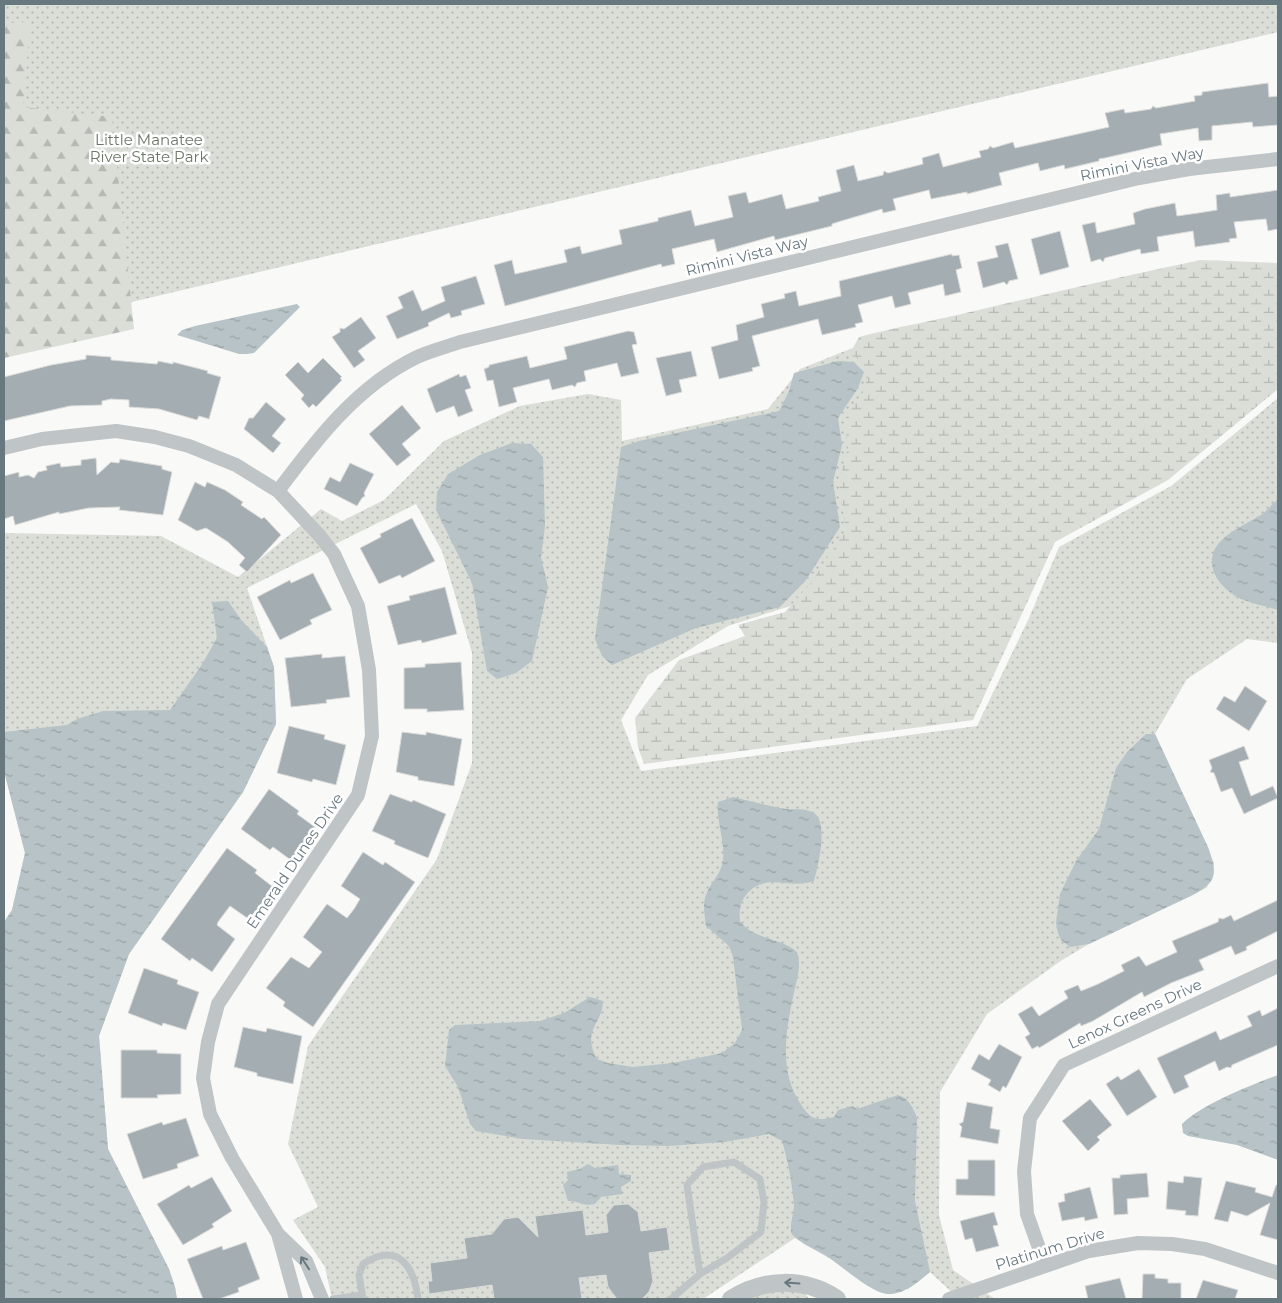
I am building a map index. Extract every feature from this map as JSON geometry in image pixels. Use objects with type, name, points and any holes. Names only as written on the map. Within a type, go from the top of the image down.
[{"type":"street","name":"Rimini Vista Way","points":[[278,491],[346,408],[384,377],[417,358],[460,342],[1139,178],[1189,169],[1278,160]]},
{"type":"street","name":"Emerald Dunes Drive","points":[[4,448],[42,439],[116,431],[154,437],[189,446],[236,465],[278,491],[334,554],[358,606],[369,670],[372,736],[358,795],[218,1004],[208,1042],[203,1078],[210,1114],[232,1158],[278,1234],[306,1261],[322,1299]]},
{"type":"street","name":"Lenox Greens Drive","points":[[1045,1265],[1027,1214],[1024,1171],[1030,1118],[1064,1065],[1278,966]]},
{"type":"street","name":"Emerald Dunes Drive","points":[[278,1234],[296,1299]]},
{"type":"street","name":"Platinum Drive","points":[[949,1299],[1045,1265],[1103,1248],[1156,1243],[1205,1249],[1278,1273]]},
{"type":"street","points":[[731,1299],[753,1287],[785,1282],[809,1286],[837,1299]]},
{"type":"lane","points":[[672,1299],[700,1274],[727,1258],[761,1232],[764,1202],[760,1179],[734,1162],[703,1167],[687,1185],[700,1274]]},
{"type":"lane","points":[[333,1299],[362,1297],[359,1275],[363,1264],[385,1254],[396,1257],[410,1268],[416,1279],[418,1299]]},
{"type":"green space","name":"Little Manatee River State Park","points":[[4,4],[1278,4],[1278,32],[4,332]]},
{"type":"green space","points":[[30,22],[23,107],[112,117],[134,329],[4,358],[4,23]]},
{"type":"green space","points":[[1201,260],[1278,263],[1278,389],[1168,480],[1055,542],[973,720],[644,764],[638,747],[635,718],[679,660],[745,636],[738,625],[785,612],[810,584],[846,530],[839,483],[848,447],[844,420],[863,392],[869,373],[858,358],[849,355],[859,337]]},
{"type":"green space","points":[[875,339],[852,527],[809,600],[728,626],[648,675],[621,720],[641,771],[977,726],[1029,618],[1059,547],[1171,486],[1278,398],[1278,643],[1247,639],[1187,679],[1155,734],[1214,863],[1213,878],[1206,888],[1089,944],[1062,960],[987,1014],[940,1092],[939,1215],[953,1270],[995,1299],[959,1299],[930,1272],[908,1289],[886,1294],[874,1289],[829,1258],[795,1238],[703,1299],[332,1299],[325,1267],[293,1220],[318,1207],[288,1144],[308,1046],[437,859],[472,763],[472,653],[442,551],[416,504],[247,588],[274,667],[276,724],[243,792],[129,954],[99,1036],[108,1149],[169,1269],[177,1299],[4,1299],[4,922],[12,910],[25,853],[4,771],[4,533],[161,536],[238,577],[321,509],[342,521],[384,500],[444,441],[520,406],[588,394],[621,400],[622,441],[768,409],[800,369]]},
{"type":"green space","points":[[774,1290],[805,1293],[809,1299],[745,1299]]},
{"type":"water","points":[[297,304],[300,307],[254,353],[239,354],[177,335],[182,330],[195,326]]},
{"type":"water","points":[[838,361],[854,362],[864,372],[858,388],[838,418],[842,445],[833,482],[840,527],[806,580],[780,607],[696,628],[612,665],[602,656],[595,639],[621,447],[639,441],[779,411],[789,391],[794,373]]},
{"type":"water","points":[[512,443],[531,444],[543,457],[545,526],[541,557],[548,587],[532,661],[516,673],[497,679],[487,671],[472,583],[436,510],[437,492],[448,474],[480,455]]},
{"type":"water","points":[[1278,499],[1278,610],[1247,601],[1230,592],[1214,573],[1212,558],[1214,551],[1223,539],[1261,515]]},
{"type":"water","points":[[228,601],[242,621],[267,647],[274,667],[276,724],[243,792],[129,954],[99,1036],[108,1149],[169,1269],[177,1299],[4,1299],[4,922],[12,910],[25,853],[4,771],[4,732],[67,725],[77,719],[103,711],[170,710],[201,666],[217,638],[212,602]]},
{"type":"water","points":[[1146,734],[1155,734],[1208,847],[1213,864],[1213,877],[1206,887],[1191,896],[1089,944],[1070,947],[1061,940],[1056,923],[1060,894],[1076,861],[1099,829],[1116,768],[1127,752]]},
{"type":"water","points":[[733,797],[779,808],[809,811],[817,816],[820,824],[822,833],[821,844],[814,881],[796,884],[769,882],[753,888],[742,901],[740,921],[752,932],[790,947],[797,952],[799,969],[790,1011],[786,1053],[790,1081],[795,1094],[808,1114],[819,1119],[834,1117],[838,1110],[853,1106],[857,1109],[898,1095],[908,1101],[917,1118],[915,1201],[930,1272],[905,1290],[887,1294],[873,1289],[793,1235],[791,1229],[794,1205],[786,1156],[782,1141],[769,1134],[725,1142],[668,1146],[523,1139],[476,1131],[470,1124],[458,1087],[445,1066],[449,1030],[455,1025],[540,1021],[564,1013],[590,997],[603,1001],[591,1041],[597,1059],[608,1063],[633,1067],[673,1063],[722,1053],[735,1043],[742,1030],[733,957],[729,946],[706,926],[704,907],[706,895],[723,860],[718,802]]},
{"type":"water","points":[[1278,1075],[1278,1160],[1237,1145],[1188,1136],[1183,1133],[1182,1124],[1202,1109],[1227,1096]]},
{"type":"water","points":[[588,1164],[595,1168],[618,1165],[619,1174],[631,1175],[631,1181],[621,1187],[622,1194],[601,1197],[595,1204],[587,1205],[568,1201],[563,1185],[568,1180],[567,1172],[580,1169]]},
{"type":"building","points":[[1268,83],[1269,97],[1278,96],[1278,125],[1253,127],[1252,122],[1212,126],[1212,140],[1199,141],[1198,128],[1160,134],[1162,145],[1099,159],[1099,161],[1065,169],[1064,165],[1040,171],[1038,163],[999,173],[1002,185],[967,194],[967,192],[931,199],[929,190],[893,199],[896,210],[883,213],[882,209],[832,224],[832,226],[775,240],[774,236],[717,252],[714,239],[672,249],[675,264],[662,267],[661,264],[505,306],[494,265],[512,260],[515,274],[567,262],[564,250],[580,246],[582,254],[622,244],[619,230],[658,221],[658,218],[691,210],[695,226],[733,217],[728,196],[746,192],[749,203],[782,194],[786,209],[819,201],[818,197],[841,191],[836,170],[854,165],[858,181],[883,175],[884,171],[888,173],[923,164],[922,158],[939,153],[943,167],[981,157],[979,151],[988,149],[990,146],[993,148],[1013,142],[1015,148],[1109,127],[1105,113],[1124,109],[1125,113],[1151,109],[1153,106],[1156,108],[1195,101],[1194,96],[1202,95],[1202,92]]},
{"type":"building","points":[[1278,190],[1278,229],[1268,231],[1266,219],[1234,222],[1237,238],[1229,239],[1230,242],[1195,247],[1193,231],[1157,237],[1159,251],[1141,254],[1140,249],[1105,258],[1103,262],[1100,259],[1091,262],[1082,225],[1095,222],[1097,233],[1135,224],[1133,213],[1145,209],[1175,203],[1177,216],[1217,210],[1216,195],[1230,193],[1230,197]]},
{"type":"building","points":[[1060,231],[1069,267],[1040,275],[1031,239]]},
{"type":"building","points":[[1008,243],[1018,279],[1009,281],[1007,285],[1004,282],[983,288],[977,262],[998,257],[995,246]]},
{"type":"building","points":[[952,254],[952,256],[959,255],[962,268],[956,270],[961,292],[945,296],[943,284],[908,293],[911,304],[895,308],[892,296],[858,305],[863,322],[855,324],[856,327],[822,335],[818,319],[752,336],[760,366],[752,368],[753,371],[719,379],[711,347],[738,340],[736,325],[764,317],[761,304],[785,298],[784,294],[796,291],[799,306],[841,296],[839,281]]},
{"type":"building","points":[[476,276],[485,304],[461,311],[462,315],[451,318],[449,313],[428,323],[429,326],[397,339],[386,316],[403,308],[398,297],[413,290],[422,311],[445,301],[441,287]]},
{"type":"building","points":[[361,317],[376,338],[358,351],[365,360],[354,368],[332,337],[340,332],[340,328],[344,329]]},
{"type":"building","points":[[628,331],[634,332],[637,344],[632,345],[639,373],[621,377],[617,363],[584,371],[586,381],[577,383],[575,387],[572,385],[552,390],[549,379],[513,388],[517,402],[499,407],[493,380],[487,381],[484,369],[489,367],[489,365],[527,356],[530,368],[567,359],[564,347]]},
{"type":"building","points":[[691,351],[697,376],[679,380],[682,392],[666,396],[656,358]]},
{"type":"building","points":[[86,355],[111,357],[111,360],[157,364],[158,361],[173,364],[173,362],[208,371],[207,373],[221,377],[209,419],[199,416],[197,420],[159,409],[129,407],[129,400],[111,399],[102,401],[102,405],[70,406],[4,421],[4,377],[51,365],[86,359]]},
{"type":"building","points":[[323,358],[342,377],[340,378],[342,380],[316,407],[313,404],[309,408],[301,399],[304,395],[285,375],[298,362],[308,373]]},
{"type":"building","points":[[459,374],[460,377],[466,375],[471,388],[465,390],[473,411],[458,417],[454,406],[436,413],[427,389]]},
{"type":"building","points":[[266,402],[286,419],[272,436],[281,443],[273,453],[244,429],[249,418],[253,418]]},
{"type":"building","points":[[402,405],[421,428],[402,444],[411,455],[397,466],[369,434]]},
{"type":"building","points":[[96,458],[97,475],[111,462],[119,463],[120,459],[162,466],[162,469],[172,472],[163,515],[119,510],[120,507],[89,508],[59,514],[59,512],[15,525],[13,516],[4,519],[4,476],[19,472],[19,477],[28,475],[34,478],[38,472],[47,470],[46,466],[60,463],[61,467],[81,465],[81,460]]},
{"type":"building","points":[[350,463],[374,474],[364,493],[365,496],[357,506],[324,489],[330,477],[340,482]]},
{"type":"building","points":[[195,482],[205,487],[207,482],[225,490],[243,502],[241,505],[262,519],[264,517],[281,535],[247,572],[239,565],[245,558],[228,542],[206,528],[197,531],[178,520]]},
{"type":"building","points":[[412,518],[435,561],[402,578],[400,575],[379,584],[360,548],[381,537],[380,534]]},
{"type":"building","points":[[313,573],[332,610],[310,620],[312,624],[280,640],[257,597],[290,580],[291,583]]},
{"type":"building","points":[[445,587],[457,634],[422,643],[421,640],[398,645],[387,606],[410,600],[409,596]]},
{"type":"building","points":[[322,654],[322,658],[345,656],[350,697],[326,700],[327,703],[291,707],[285,658]]},
{"type":"building","points":[[461,662],[464,710],[427,712],[427,709],[404,709],[404,668],[425,667],[425,664]]},
{"type":"building","points":[[1245,686],[1267,701],[1249,731],[1216,709],[1224,696],[1235,702]]},
{"type":"building","points":[[289,726],[325,735],[324,739],[346,745],[336,785],[313,779],[312,782],[277,773]]},
{"type":"building","points":[[402,732],[426,735],[426,732],[462,739],[454,786],[418,780],[418,777],[396,772]]},
{"type":"building","points":[[1244,746],[1249,759],[1239,762],[1251,796],[1273,786],[1278,798],[1244,814],[1232,788],[1221,792],[1214,773],[1210,772],[1212,768],[1209,760]]},
{"type":"building","points":[[269,789],[299,811],[297,814],[315,827],[292,861],[273,847],[270,850],[241,829]]},
{"type":"building","points":[[390,794],[412,802],[413,800],[446,814],[428,858],[394,844],[395,841],[372,831]]},
{"type":"building","points":[[227,848],[257,870],[255,873],[273,887],[250,920],[230,906],[218,922],[217,925],[235,939],[212,972],[192,958],[190,961],[161,939]]},
{"type":"building","points":[[363,852],[383,865],[385,862],[415,882],[313,1027],[283,1006],[285,1002],[266,988],[291,957],[309,968],[322,952],[303,937],[327,904],[347,918],[354,909],[360,899],[341,886]]},
{"type":"building","points":[[1278,900],[1278,931],[1246,947],[1247,950],[1235,955],[1231,946],[1199,960],[1204,970],[1171,983],[1144,997],[1142,992],[1093,1021],[1081,1026],[1080,1023],[1039,1048],[1038,1046],[1032,1049],[1025,1037],[1030,1034],[1018,1014],[1032,1006],[1039,1016],[1068,998],[1064,991],[1078,985],[1081,991],[1098,984],[1124,971],[1121,965],[1139,956],[1146,966],[1177,952],[1172,941],[1218,922],[1219,918],[1223,919],[1231,915],[1234,921]]},
{"type":"building","points":[[144,968],[178,980],[177,984],[199,992],[186,1030],[163,1023],[162,1026],[128,1013]]},
{"type":"building","points":[[1278,1008],[1278,1045],[1232,1065],[1231,1068],[1227,1067],[1219,1071],[1215,1061],[1184,1076],[1189,1087],[1174,1094],[1157,1058],[1216,1031],[1220,1040],[1252,1026],[1247,1016],[1260,1010],[1262,1016]]},
{"type":"building","points":[[243,1027],[266,1032],[267,1028],[302,1036],[293,1084],[257,1076],[257,1073],[234,1067]]},
{"type":"building","points":[[999,1044],[1022,1057],[1006,1088],[1003,1086],[1000,1092],[988,1085],[991,1080],[971,1069],[979,1054],[989,1060]]},
{"type":"building","points":[[121,1050],[157,1050],[157,1053],[181,1054],[181,1094],[157,1095],[158,1098],[121,1098]]},
{"type":"building","points":[[1139,1069],[1157,1097],[1127,1116],[1106,1084],[1118,1076],[1121,1080]]},
{"type":"building","points":[[1090,1099],[1112,1125],[1097,1137],[1100,1140],[1088,1151],[1062,1121]]},
{"type":"building","points":[[967,1102],[993,1107],[990,1128],[1000,1130],[998,1144],[960,1137],[962,1127],[959,1124],[963,1122]]},
{"type":"building","points":[[186,1118],[199,1156],[177,1164],[178,1168],[143,1179],[127,1134],[162,1122],[163,1125]]},
{"type":"building","points":[[968,1160],[995,1160],[995,1196],[956,1195],[956,1179],[968,1179]]},
{"type":"building","points":[[1147,1173],[1149,1197],[1127,1199],[1128,1214],[1114,1215],[1112,1178],[1120,1178],[1120,1175]]},
{"type":"building","points":[[1184,1176],[1202,1178],[1198,1216],[1185,1215],[1186,1211],[1166,1209],[1168,1181],[1183,1183]]},
{"type":"building","points":[[212,1177],[232,1211],[212,1224],[214,1227],[183,1245],[157,1204],[189,1185],[191,1188]]},
{"type":"building","points":[[1226,1181],[1256,1188],[1255,1192],[1272,1197],[1276,1185],[1278,1185],[1278,1240],[1260,1235],[1270,1203],[1247,1216],[1231,1211],[1228,1222],[1214,1219]]},
{"type":"building","points":[[1090,1187],[1098,1218],[1085,1221],[1084,1217],[1062,1221],[1058,1203],[1065,1201],[1064,1194]]},
{"type":"building","points":[[628,1204],[638,1212],[641,1231],[667,1227],[670,1250],[649,1253],[653,1281],[649,1292],[642,1299],[617,1299],[608,1287],[606,1275],[579,1278],[582,1299],[494,1299],[492,1285],[429,1294],[428,1281],[432,1281],[430,1263],[467,1258],[464,1238],[492,1234],[504,1219],[518,1217],[538,1237],[535,1216],[583,1210],[586,1235],[608,1232],[606,1215],[614,1205]]},
{"type":"building","points":[[994,1212],[998,1225],[993,1226],[999,1246],[976,1252],[972,1238],[965,1240],[960,1221]]},
{"type":"building","points":[[246,1242],[260,1279],[238,1288],[239,1292],[219,1299],[203,1299],[187,1259],[222,1246],[223,1250]]},
{"type":"building","points":[[1143,1274],[1155,1274],[1155,1278],[1168,1279],[1168,1283],[1181,1283],[1181,1299],[1142,1299]]},
{"type":"building","points":[[1120,1278],[1126,1299],[1088,1299],[1085,1286]]},
{"type":"building","points":[[1203,1280],[1238,1290],[1235,1299],[1196,1299]]}]
